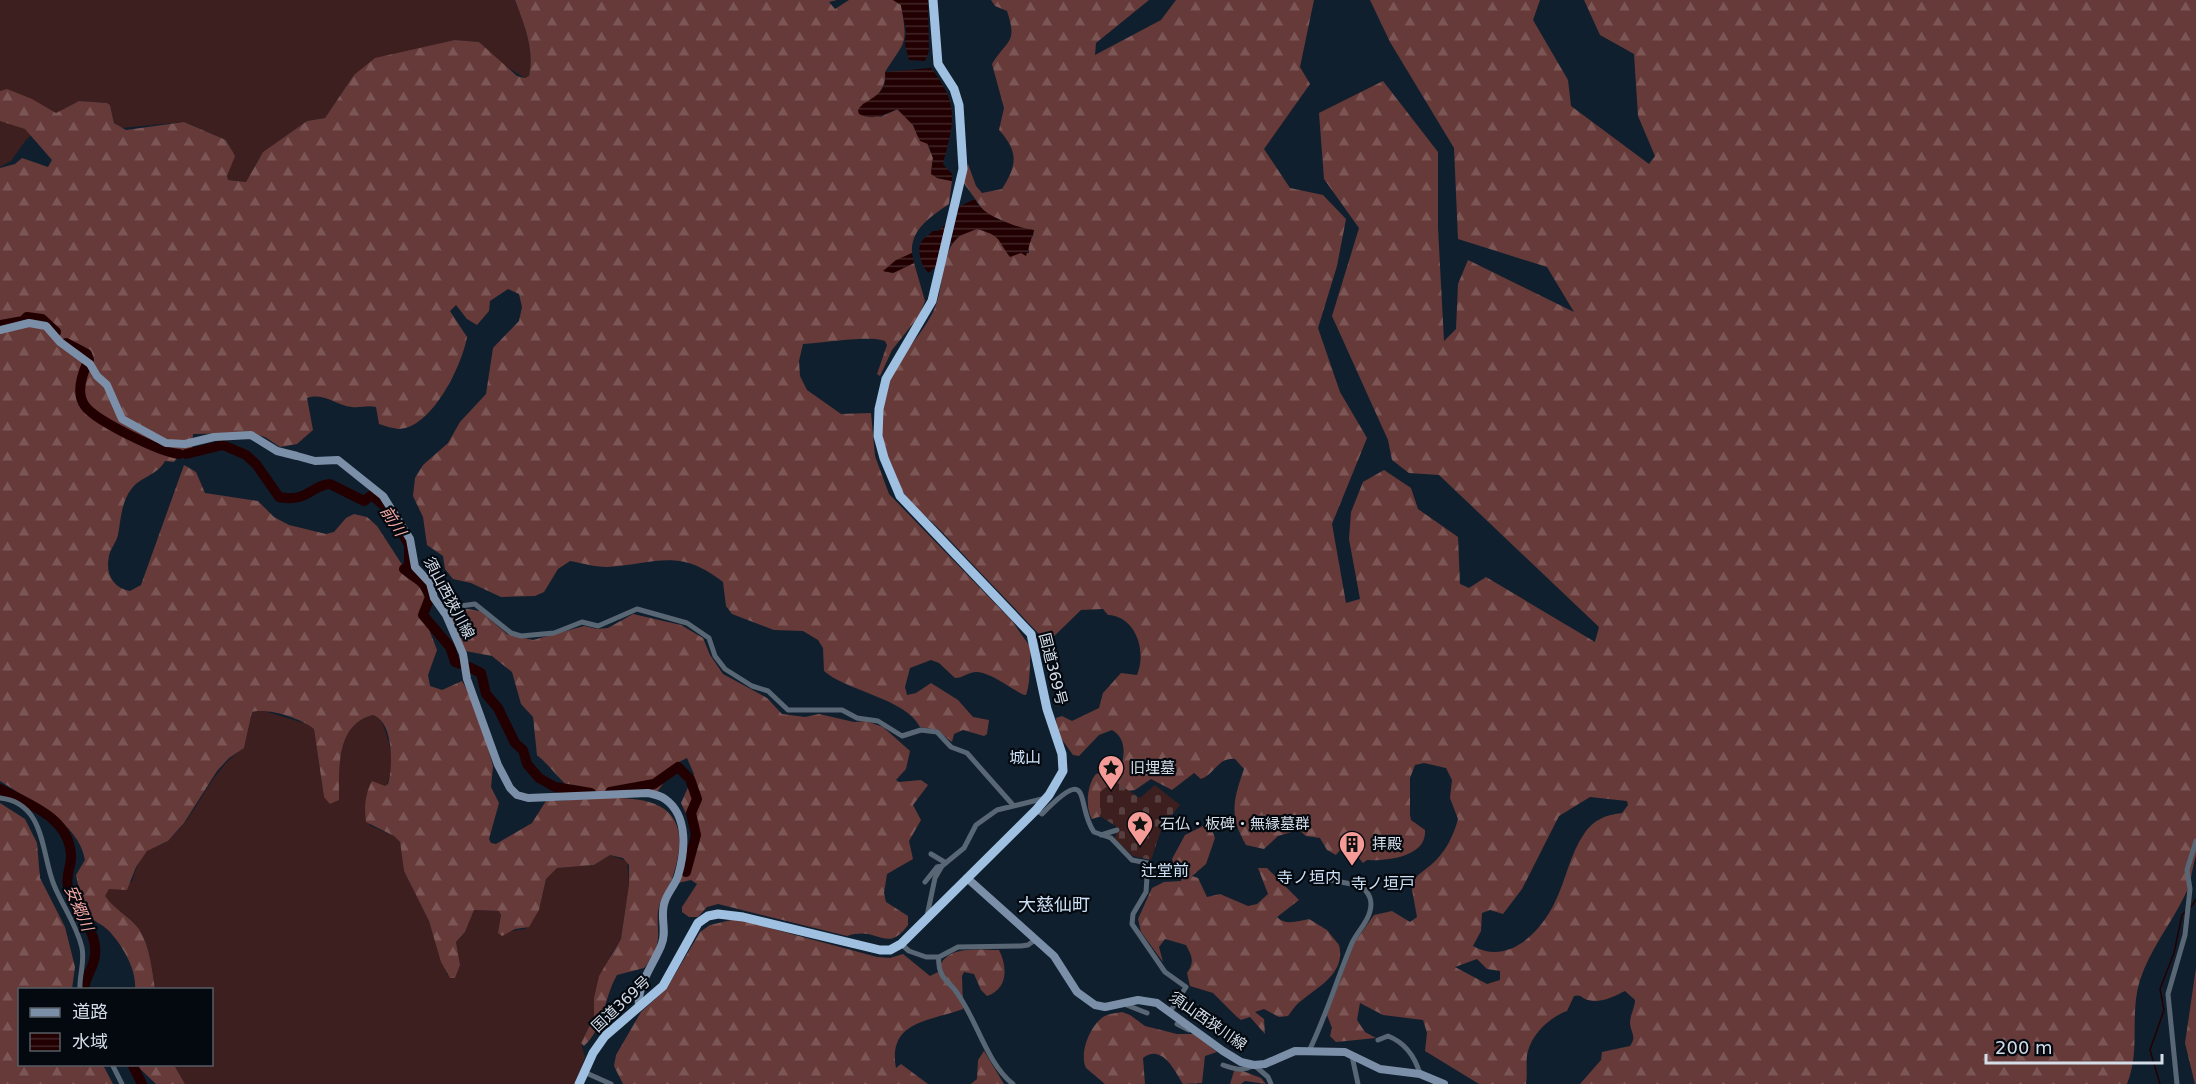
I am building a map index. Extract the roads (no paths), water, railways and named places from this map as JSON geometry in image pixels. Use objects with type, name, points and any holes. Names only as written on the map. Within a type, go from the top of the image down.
[{"type":"highway","name":"国道369号","points":[[579,1084],[604,1036],[663,986],[698,923],[718,914],[743,917],[880,950],[890,950],[901,944],[926,921],[1036,810],[1049,795],[1063,771],[1062,754],[1047,710],[1031,633],[900,496],[884,458],[878,436],[879,409],[886,379],[903,346],[922,322],[932,301],[963,169],[959,105],[954,89],[938,64],[933,0]]},
{"type":"main road","name":"須山西狭川線","points":[[0,330],[29,323],[46,326],[60,342],[90,364],[97,376],[107,385],[122,418],[129,425],[166,443],[185,444],[214,437],[251,435],[278,451],[315,461],[338,460],[383,496],[410,539],[415,567],[430,583],[434,598],[446,615],[463,654],[467,679],[498,765],[517,795],[528,798],[648,793],[665,799],[679,817],[683,837],[678,877],[664,902],[666,928],[662,945],[650,967],[639,996],[639,1006]]},
{"type":"main road","name":"須山西狭川線","points":[[967,878],[1053,956],[1086,1001],[1105,1006],[1148,1000],[1171,1010],[1223,1051],[1241,1062],[1254,1065],[1265,1064],[1295,1051],[1345,1052],[1380,1069],[1420,1074],[1440,1083]]},
{"type":"street","points":[[446,615],[453,608],[475,604],[511,633],[521,636],[554,633],[582,622],[598,626],[637,609],[677,619],[709,638],[715,656],[725,669],[752,686],[768,691],[788,710],[842,710],[857,718],[878,721],[902,736],[921,730],[937,732],[951,747],[967,753],[1013,805]]},
{"type":"street","points":[[1036,810],[1042,814],[1064,793],[1073,790],[1079,792],[1084,800],[1090,826],[1094,832],[1111,838],[1132,860],[1148,863],[1146,892],[1133,914],[1132,924],[1165,972],[1186,987],[1171,1010]]},
{"type":"street","points":[[925,882],[937,867],[964,848],[976,825],[997,810],[1037,802],[1049,795]]},
{"type":"street","points":[[0,798],[20,806],[40,830],[45,843],[48,871],[79,935],[83,950],[84,962],[80,988]]},
{"type":"street","points":[[1101,835],[1118,830]]},
{"type":"street","points":[[2177,1084],[2168,994],[2180,956],[2190,889],[2187,870],[2196,841]]},
{"type":"street","points":[[932,854],[944,864]]},
{"type":"street","points":[[926,921],[935,878],[944,864]]},
{"type":"street","points":[[1309,1050],[1322,1024],[1331,992],[1356,935],[1371,910],[1371,898],[1362,886],[1325,879]]},
{"type":"street","points":[[901,944],[909,951],[926,957],[939,957],[958,947],[1021,946],[1029,945],[1035,940]]},
{"type":"street","points":[[939,957],[938,963],[943,976],[957,992],[996,1067],[1013,1084]]},
{"type":"street","points":[[1122,1003],[1147,1013]]},
{"type":"street","points":[[1178,1024],[1192,1031],[1196,1030]]},
{"type":"street","points":[[1378,1040],[1388,1036],[1397,1040],[1416,1061],[1420,1074]]},
{"type":"street","points":[[1352,1054],[1358,1074],[1358,1084]]},
{"type":"street","points":[[1223,1065],[1238,1069],[1254,1065],[1268,1077],[1271,1084]]},
{"type":"street","points":[[113,1066],[122,1084]]},
{"type":"street","points":[[584,1072],[610,1084]]},
{"type":"water","points":[[893,0],[928,0],[929,51],[925,61],[909,60],[901,5]]},
{"type":"water","points":[[931,68],[947,93],[950,103],[952,124],[943,164],[952,174],[952,181],[937,178],[931,174],[933,158],[928,144],[920,141],[913,125],[897,109],[874,117],[859,114],[858,110],[880,92],[885,80],[885,72]]},
{"type":"water","points":[[975,199],[978,205],[991,215],[1009,224],[1034,230],[1026,256],[1021,253],[1010,257],[995,236],[977,229],[959,236],[948,248],[958,207]]},
{"type":"water","points":[[947,223],[937,265],[929,273],[920,258],[920,244],[933,231],[938,231]]},
{"type":"water","points":[[912,253],[914,263],[893,273],[883,271],[896,260]]},
{"type":"waterway","name":"前川","points":[[0,325],[23,321],[27,317],[42,319],[56,332]]},
{"type":"waterway","name":"前川","points":[[66,343],[87,354],[89,360]]},
{"type":"waterway","name":"前川","points":[[86,366],[80,391],[82,401],[91,412],[129,435],[158,448],[179,454]]},
{"type":"waterway","name":"前川","points":[[186,454],[223,445],[246,455],[256,464],[279,497],[297,498],[318,487],[330,484],[364,501],[372,495],[389,510],[409,545],[409,566],[404,569],[422,583],[430,597],[423,615],[450,647],[455,662],[461,664]]},
{"type":"waterway","name":"前川","points":[[469,667],[481,673],[486,694],[498,708],[515,743],[523,750],[527,764],[539,778],[555,787],[591,793]]},
{"type":"waterway","name":"前川","points":[[610,792],[654,784],[678,767],[690,779],[697,799],[691,813],[696,835],[686,872]]},
{"type":"waterway","name":"安郷川","points":[[0,789],[45,813],[55,821],[69,842],[71,859],[67,878],[68,887],[89,928],[95,946],[94,960],[84,988]]},
{"type":"waterway","points":[[2191,907],[2196,899]]},
{"type":"waterway","points":[[2160,1084],[2150,1050],[2164,1010],[2160,989],[2174,953],[2182,915],[2185,912]]},
{"type":"waterway","name":"安郷川","points":[[133,1066],[142,1084]]},
{"type":"place","name":"旧埋墓","points":[[1111,791]]},
{"type":"place","name":"石仏・板碑・無縁墓群","points":[[1140,847]]},
{"type":"place","name":"拝殿","points":[[1352,867]]},
{"type":"district","name":"城山","points":[[1025,757]]},
{"type":"district","name":"辻堂前","points":[[1165,870]]},
{"type":"district","name":"寺ノ垣内","points":[[1309,877]]},
{"type":"district","name":"寺ノ垣戸","points":[[1383,883]]},
{"type":"district","name":"大慈仙町","points":[[1054,904]]}]
